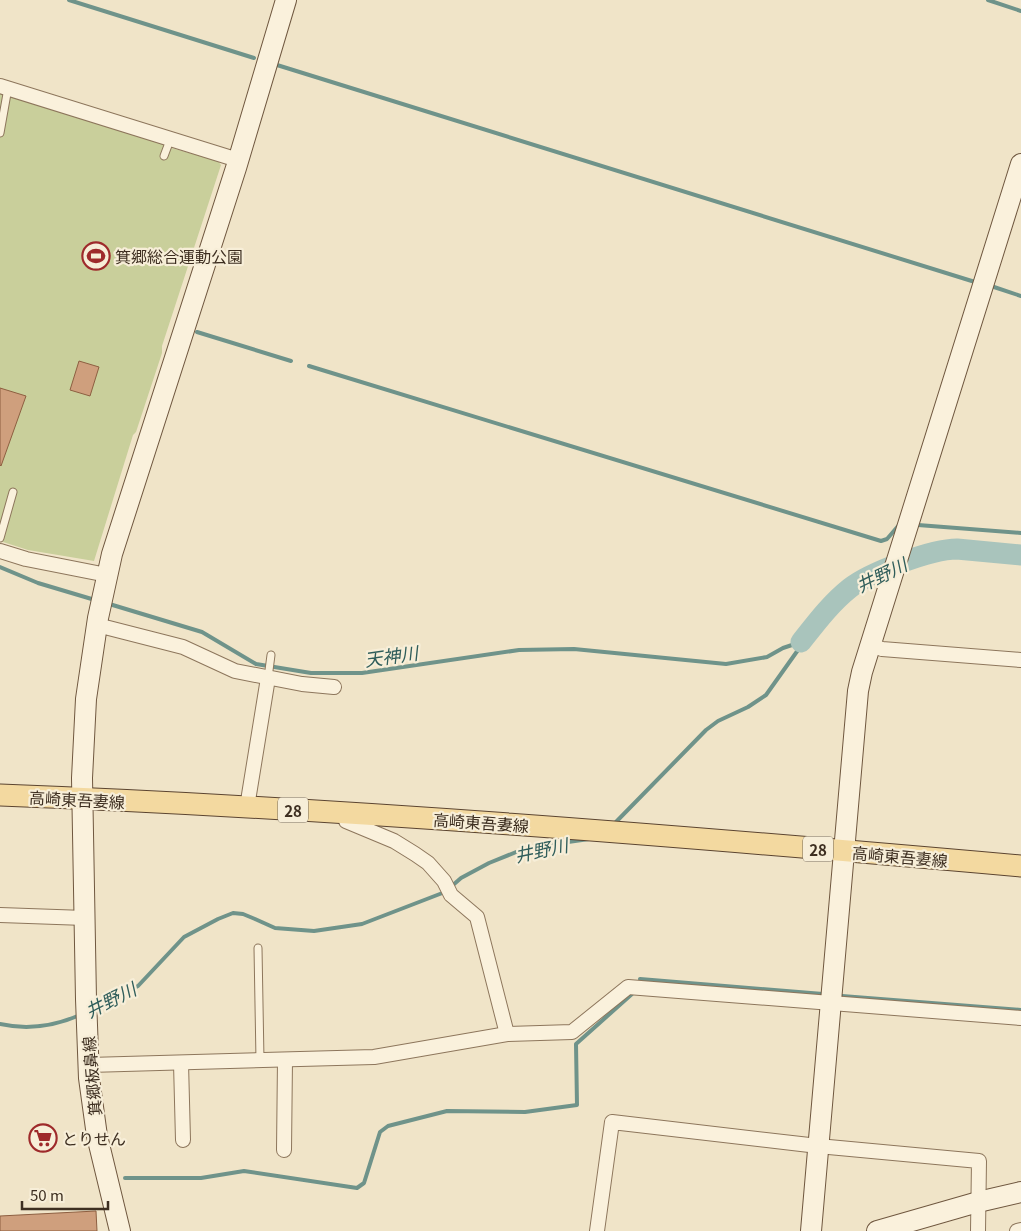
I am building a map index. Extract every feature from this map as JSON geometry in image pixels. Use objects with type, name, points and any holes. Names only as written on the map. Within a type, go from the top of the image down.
[{"type":"main road","name":"高崎東吾妻線","points":[[0,795],[344,813],[615,832],[1021,866]]},
{"type":"street","name":"箕郷板鼻線","points":[[120,1231],[97,1136],[89,1065],[86,1009],[83,799],[86,699],[106,580],[121,522],[165,391],[286,0]]},
{"type":"street","points":[[4,87],[238,160]]},
{"type":"street","points":[[811,1231],[832,1003],[856,703],[862,672],[1021,164]]},
{"type":"street","points":[[0,551],[106,580]]},
{"type":"street","points":[[98,621],[184,647],[235,671],[269,673],[302,684],[334,687]]},
{"type":"street","points":[[870,645],[882,649],[1021,660]]},
{"type":"street","points":[[247,807],[269,673]]},
{"type":"street","points":[[344,813],[346,821],[394,841],[428,863],[444,881],[451,895],[477,917],[507,1034]]},
{"type":"street","points":[[0,915],[85,918]]},
{"type":"street","points":[[89,1065],[374,1057],[507,1034],[572,1032],[628,987],[1021,1018]]},
{"type":"street","points":[[284,1150],[285,1060]]},
{"type":"street","points":[[181,1063],[183,1140]]},
{"type":"street","points":[[597,1231],[612,1122],[818,1146],[979,1161],[978,1231]]},
{"type":"street","points":[[877,1231],[978,1202],[1021,1192]]},
{"type":"street","points":[[1017,1231],[1021,1230]]},
{"type":"lane","points":[[0,133],[4,87]]},
{"type":"lane","points":[[164,156],[170,140]]},
{"type":"lane","points":[[0,538],[13,492]]},
{"type":"lane","points":[[269,673],[271,655]]},
{"type":"lane","points":[[258,948],[260,1060]]},
{"type":"green space","name":"箕郷総合運動公園","points":[[0,92],[157,141],[168,147],[218,161],[221,165],[94,561],[28,550],[0,541]]},
{"type":"building","points":[[79,361],[99,367],[90,396],[70,390]]},
{"type":"building","points":[[0,388],[26,396],[1,466],[0,465]]},
{"type":"building","points":[[96,1211],[97,1231],[0,1231],[0,1216]]},
{"type":"waterway","points":[[69,0],[254,58]]},
{"type":"waterway","points":[[988,0],[1021,11]]},
{"type":"waterway","points":[[277,65],[975,282]]},
{"type":"waterway","points":[[994,287],[1021,296]]},
{"type":"waterway","points":[[197,332],[291,361]]},
{"type":"waterway","points":[[309,366],[881,541],[887,539],[899,525]]},
{"type":"waterway","points":[[918,525],[1021,533]]},
{"type":"waterway","name":"井野川","points":[[801,642],[836,600],[850,588],[872,575],[902,562],[933,553],[957,549],[1021,555]]},
{"type":"waterway","name":"天神川","points":[[0,567],[38,583],[95,600]]},
{"type":"waterway","name":"天神川","points":[[106,603],[202,632],[256,664],[311,673],[362,673],[519,650],[574,649],[726,664],[767,657],[783,648],[801,642]]},
{"type":"waterway","name":"井野川","points":[[614,824],[706,730],[718,721],[748,707],[766,695],[798,650],[801,642]]},
{"type":"waterway","name":"井野川","points":[[93,1009],[138,986],[184,937],[233,913],[243,914],[275,928],[314,931],[362,924],[445,892],[461,878],[489,863],[526,848],[589,839]]},
{"type":"waterway","points":[[640,979],[823,994]]},
{"type":"waterway","points":[[125,1178],[201,1178],[244,1171],[357,1188],[364,1183],[380,1132],[388,1126],[447,1111],[525,1112],[577,1105],[576,1044],[632,994]]},
{"type":"waterway","points":[[842,996],[1021,1010]]},
{"type":"waterway","name":"井野川","points":[[0,1024],[20,1027],[41,1026],[61,1022],[80,1015]]},
{"type":"place","name":"箕郷総合運動公園","points":[[96,256]]},
{"type":"place","name":"とりせん","points":[[43,1138]]}]
